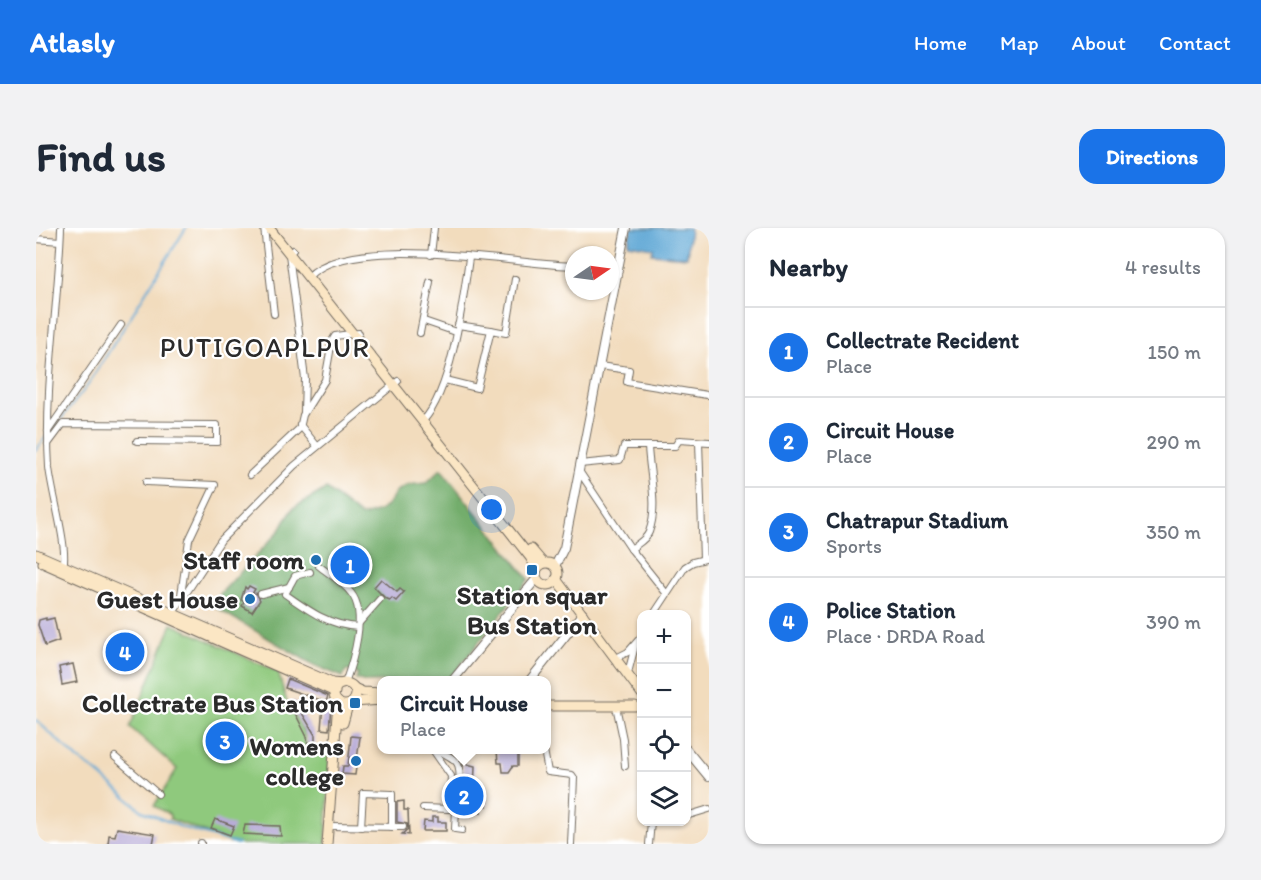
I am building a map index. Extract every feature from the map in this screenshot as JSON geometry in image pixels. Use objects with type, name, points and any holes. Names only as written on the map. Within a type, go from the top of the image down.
[{"type":"main road","points":[[269,228],[291,252],[425,419],[530,557],[546,585],[554,581]]},
{"type":"main road","points":[[276,228],[291,252]]},
{"type":"main road","points":[[36,554],[62,568],[335,692],[346,703],[377,700]]},
{"type":"main road","points":[[36,560],[62,568]]},
{"type":"main road","points":[[539,573],[555,566],[554,581],[628,673],[637,696]]},
{"type":"main road","points":[[171,616],[332,683],[347,685],[363,692],[377,693]]},
{"type":"main road","points":[[581,616],[637,698]]},
{"type":"main road","points":[[335,692],[347,685]]},
{"type":"main road","points":[[346,703],[356,697],[347,685]]},
{"type":"main road","points":[[551,701],[637,699]]},
{"type":"main road","points":[[551,706],[616,706],[637,699]]},
{"type":"main road","points":[[327,844],[346,703]]},
{"type":"main road","points":[[331,827],[333,844]]},
{"type":"street","points":[[61,228],[47,432],[51,490],[64,554],[62,568]]},
{"type":"street","points":[[264,228],[273,314]]},
{"type":"street","points":[[431,255],[434,228]]},
{"type":"street","points":[[619,251],[626,228]]},
{"type":"street","points":[[36,239],[60,241]]},
{"type":"street","points":[[250,475],[285,444],[300,425],[304,412],[305,379],[291,252]]},
{"type":"street","points":[[309,275],[324,264],[350,256],[431,255],[565,265]]},
{"type":"street","points":[[425,419],[445,380],[458,325],[469,258]]},
{"type":"street","points":[[458,325],[506,333],[515,279]]},
{"type":"street","points":[[420,333],[430,282]]},
{"type":"street","points":[[555,566],[564,548],[599,366],[609,300]]},
{"type":"street","points":[[424,321],[456,332]]},
{"type":"street","points":[[47,432],[122,325]]},
{"type":"street","points":[[445,380],[477,388],[491,330]]},
{"type":"street","points":[[304,412],[325,380],[332,341],[335,336],[356,333]]},
{"type":"street","points":[[599,366],[629,370],[627,382],[707,395]]},
{"type":"street","points":[[171,616],[221,540],[294,466],[396,383]]},
{"type":"street","points":[[48,445],[63,424],[217,425],[217,442],[137,441]]},
{"type":"street","points":[[300,425],[317,446]]},
{"type":"street","points":[[579,467],[620,460],[624,446],[675,446],[679,440],[709,442]]},
{"type":"street","points":[[657,610],[685,567],[706,559],[699,442]]},
{"type":"street","points":[[631,549],[649,532],[653,491],[648,446]]},
{"type":"street","points":[[579,467],[631,549],[666,593]]},
{"type":"street","points":[[146,482],[215,485],[189,540],[180,604]]},
{"type":"street","points":[[319,566],[353,595],[358,625],[347,685]]},
{"type":"street","points":[[310,572],[295,576],[285,594],[318,617],[333,624],[358,625]]},
{"type":"street","points":[[457,676],[539,573]]},
{"type":"street","points":[[463,676],[539,573]]},
{"type":"street","points":[[261,594],[289,587]]},
{"type":"street","points":[[358,625],[380,599]]},
{"type":"street","points":[[534,676],[581,616]]},
{"type":"street","points":[[616,658],[637,642]]},
{"type":"street","points":[[628,673],[635,645]]},
{"type":"street","points":[[616,706],[623,739],[625,766]]},
{"type":"street","points":[[437,754],[451,776],[449,809]]},
{"type":"street","points":[[445,754],[457,759],[460,764],[459,791]]},
{"type":"street","points":[[545,754],[548,772],[572,775],[574,778],[571,844]]},
{"type":"street","points":[[691,754],[709,775]]},
{"type":"street","points":[[115,757],[158,794]]},
{"type":"street","points":[[361,827],[363,793],[392,794],[392,827]]},
{"type":"street","points":[[423,808],[456,809],[455,829],[462,830]]},
{"type":"street","points":[[691,815],[709,810]]},
{"type":"street","points":[[649,844],[651,826]]},
{"type":"street","points":[[331,827],[403,827]]},
{"type":"green space","points":[[441,469],[529,579],[452,676],[377,676],[377,682],[366,682],[356,679],[358,674],[346,670],[343,677],[314,665],[216,608],[220,594],[280,530],[293,508],[326,489],[361,516],[382,509],[390,502],[395,492],[408,485],[426,483]]},
{"type":"green space","points":[[172,624],[278,672],[287,702],[304,733],[307,749],[330,749],[326,844],[235,844],[170,819],[170,815],[154,806],[177,769],[130,727]]},
{"type":"water","points":[[631,228],[690,228],[687,257],[652,254],[653,248],[628,244]]},
{"type":"building","points":[[344,548],[369,569],[359,582],[356,579],[351,585],[332,569],[338,562],[335,559]]},
{"type":"building","points":[[381,579],[397,592],[400,589],[404,592],[396,601],[392,598],[390,600],[385,598],[374,587]]},
{"type":"building","name":"Guest House","points":[[249,586],[255,589],[252,594],[256,593],[260,600],[252,612],[242,606],[244,602],[241,600],[245,587],[247,589]]},
{"type":"building","points":[[46,618],[46,620],[54,618],[59,641],[45,646],[38,625],[39,620]]},
{"type":"building","points":[[110,639],[124,645],[125,641],[133,644],[132,648],[145,654],[141,665],[135,663],[134,667],[112,659],[114,654],[106,650]]},
{"type":"building","points":[[73,664],[77,682],[62,685],[59,667]]},
{"type":"building","points":[[288,679],[328,696],[326,702],[285,688]]},
{"type":"building","points":[[295,701],[315,735],[315,746],[308,746],[307,737],[290,703]]},
{"type":"building","points":[[323,704],[331,705],[329,730],[321,729]]},
{"type":"building","points":[[351,736],[360,737],[355,775],[342,774],[343,766],[348,766]]},
{"type":"building","points":[[497,754],[518,754],[518,766],[513,766],[509,772],[503,772],[502,763],[498,763]]},
{"type":"building","points":[[463,763],[475,766],[474,791],[487,792],[487,806],[481,806],[481,813],[475,812],[475,806],[461,806],[461,802],[455,802],[455,794],[461,796],[464,792]]},
{"type":"building","points":[[404,801],[404,810],[408,810],[409,835],[402,834],[408,829],[407,824],[397,822],[397,802]]},
{"type":"building","points":[[432,817],[438,817],[438,822],[446,822],[446,831],[423,831],[424,821],[432,822]]},
{"type":"building","points":[[215,819],[234,826],[230,835],[211,828]]},
{"type":"building","points":[[245,825],[280,826],[281,836],[243,834]]},
{"type":"building","points":[[117,828],[155,834],[153,844],[108,844],[109,835],[115,836]]},
{"type":"waterway","points":[[50,433],[88,385],[186,228]]},
{"type":"waterway","points":[[36,450],[46,437]]},
{"type":"waterway","points":[[36,720],[79,760],[93,769],[142,811],[184,828],[238,844]]},
{"type":"place","name":"Staff room","points":[[316,560]]},
{"type":"place","name":"Collectrate Recident","points":[[350,565]]},
{"type":"place","name":"Station squar Bus Station","points":[[532,570]]},
{"type":"place","name":"Guest House","points":[[250,599]]},
{"type":"place","name":"Police Station","points":[[125,652]]},
{"type":"place","name":"Collectrate Bus Station","points":[[355,703]]},
{"type":"place","name":"Chatrapur Stadium","points":[[225,741]]},
{"type":"place","name":"Womens college","points":[[356,761]]},
{"type":"place","name":"Circuit House","points":[[464,796]]},
{"type":"district","name":"PUTIGOAPLPUR","points":[[265,347]]}]
